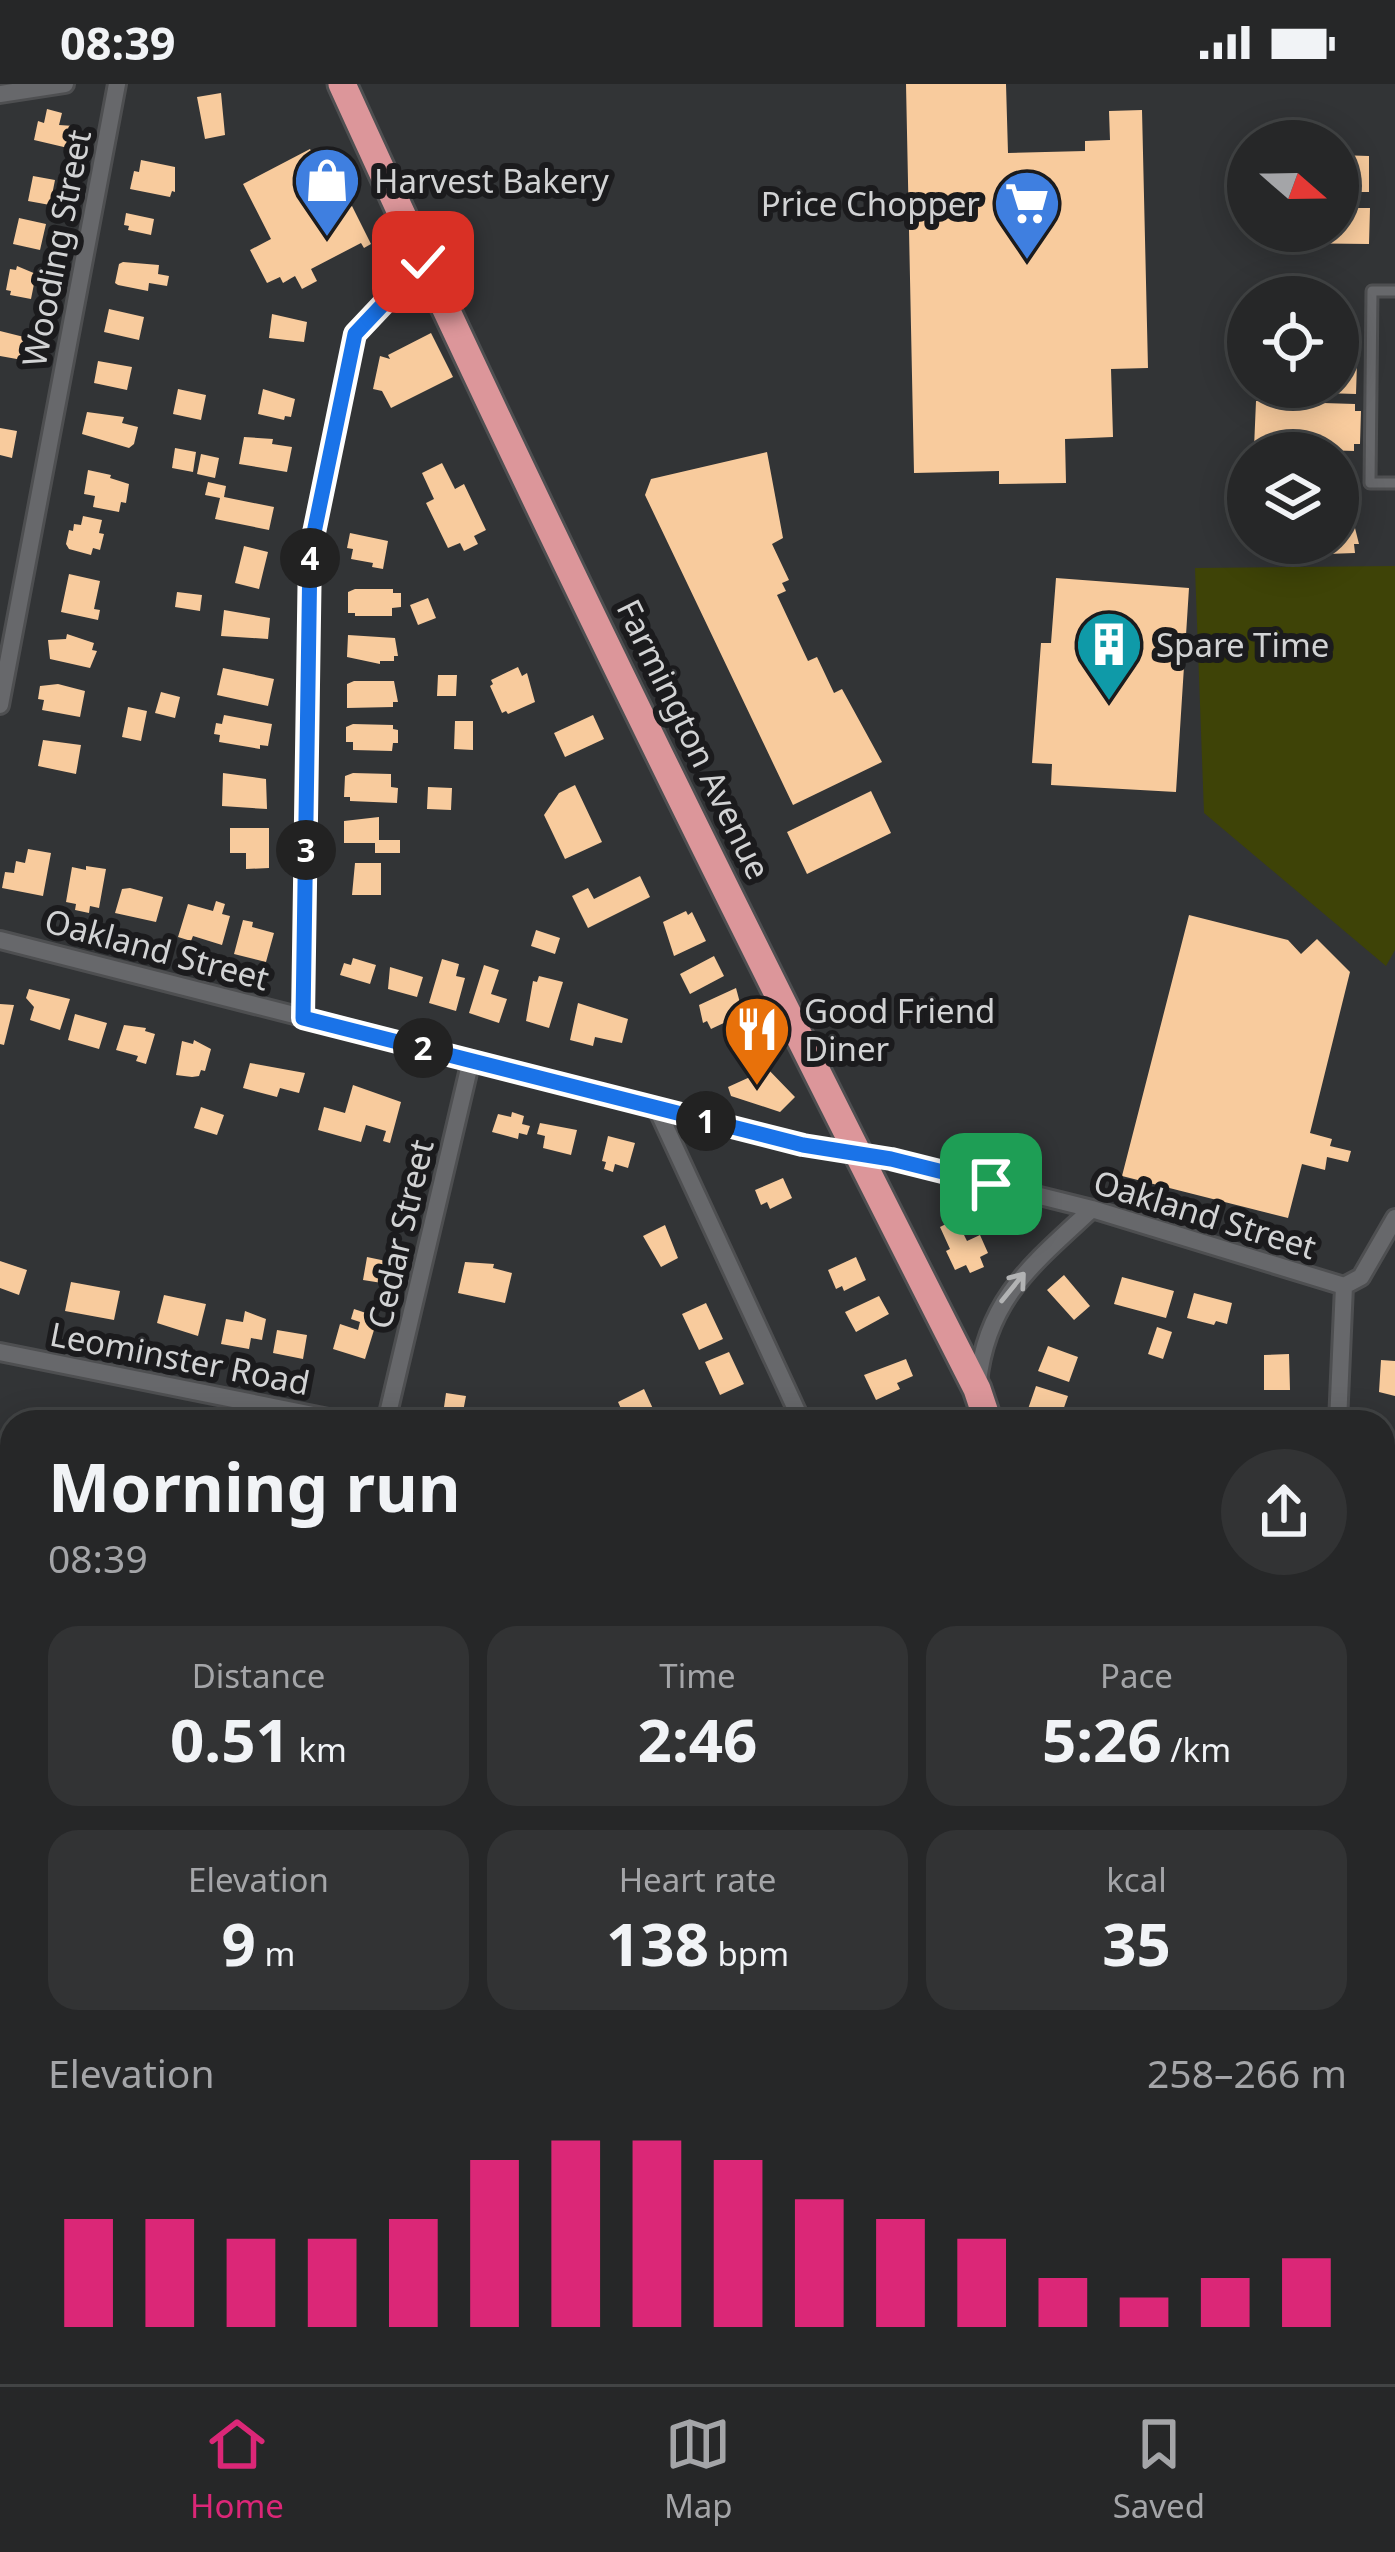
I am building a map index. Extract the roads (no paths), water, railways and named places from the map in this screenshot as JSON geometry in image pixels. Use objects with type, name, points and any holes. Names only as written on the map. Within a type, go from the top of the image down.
[{"type":"highway","name":"Farmington Avenue","points":[[342,84],[827,1100],[984,1410]]},
{"type":"street","points":[[0,94],[65,84]]},
{"type":"street","name":"Wooding Street","points":[[0,705],[117,84]]},
{"type":"street","points":[[303,1018],[310,552],[355,334],[423,262]]},
{"type":"street","name":"Oakland Street","points":[[0,940],[803,1145],[856,1152],[1092,1209],[1344,1286]]},
{"type":"street","name":"Cedar Street","points":[[389,1410],[472,1060]]},
{"type":"street","points":[[657,1108],[796,1410]]},
{"type":"street","points":[[977,1389],[981,1353],[999,1304],[1027,1270],[1092,1209]]},
{"type":"street","points":[[1339,1410],[1344,1286],[1361,1277],[1395,1218]]},
{"type":"street","name":"Leominster Road","points":[[0,1352],[288,1410]]},
{"type":"lane","points":[[1395,291],[1372,291],[1370,459],[1370,482],[1395,483]]},
{"type":"place","name":"Harvest Bakery","points":[[327,239]]},
{"type":"place","name":"Price Chopper","points":[[1027,262]]},
{"type":"place","name":"Spare Time","points":[[1109,703]]},
{"type":"place","name":"Good Friend Diner","points":[[757,1088]]}]
